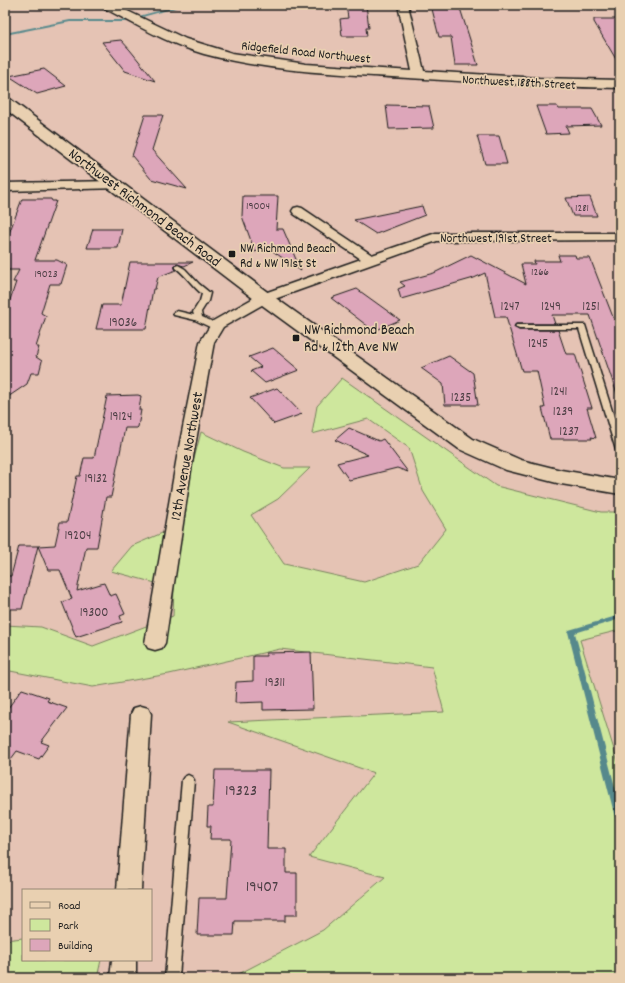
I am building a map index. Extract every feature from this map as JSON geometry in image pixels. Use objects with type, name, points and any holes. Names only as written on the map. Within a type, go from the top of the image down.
[{"type":"main road","name":"Northwest Richmond Beach Road","points":[[5,102],[117,185],[264,298],[466,444],[514,465],[561,477],[620,487]]},
{"type":"street","name":"Ridgefield Road Northwest","points":[[106,5],[180,41],[232,57],[291,66],[419,75]]},
{"type":"street","points":[[403,5],[419,75]]},
{"type":"street","name":"Northwest 188th Street","points":[[419,75],[551,83],[620,84]]},
{"type":"street","points":[[5,187],[117,185]]},
{"type":"street","points":[[298,211],[370,260]]},
{"type":"street","name":"Northwest 191st Street","points":[[264,298],[436,237],[617,237]]},
{"type":"street","name":"12th Avenue Northwest","points":[[155,643],[185,457],[208,342],[218,324],[264,298]]},
{"type":"street","points":[[129,889],[141,714]]},
{"type":"street","points":[[123,978],[124,961]]},
{"type":"lane","points":[[178,267],[187,274],[196,286],[206,293],[204,301],[197,312],[198,318]]},
{"type":"lane","points":[[177,313],[198,318],[217,327]]},
{"type":"lane","points":[[519,327],[582,327],[620,450]]},
{"type":"lane","points":[[172,978],[188,780]]},
{"type":"green space","points":[[342,378],[496,486],[601,512],[620,512],[620,630],[580,640],[620,769],[620,978],[231,978],[323,930],[385,877],[309,857],[374,773],[228,722],[444,712],[432,667],[280,649],[169,674],[93,687],[5,670],[5,625],[41,627],[93,646],[173,616],[174,588],[111,571],[132,546],[183,524],[187,486],[201,432],[243,452],[284,468],[310,468],[278,499],[251,515],[284,564],[364,582],[418,564],[446,529],[423,491],[409,448],[368,419],[312,434],[317,406]]},
{"type":"green space","points":[[22,938],[22,961],[101,961],[97,978],[5,978],[5,940]]},
{"type":"building","points":[[346,5],[366,5],[369,28],[366,28],[367,36],[342,36],[340,19],[348,18]]},
{"type":"building","points":[[431,5],[459,5],[478,65],[455,65],[451,37],[439,37]]},
{"type":"building","points":[[594,19],[620,19],[620,66],[594,22]]},
{"type":"building","points":[[121,40],[155,81],[125,71],[102,42]]},
{"type":"building","points":[[44,69],[66,86],[37,94],[9,76]]},
{"type":"building","points":[[386,105],[429,106],[434,128],[389,129]]},
{"type":"building","points":[[536,106],[557,106],[559,109],[592,109],[601,125],[566,126],[569,133],[546,134]]},
{"type":"building","points":[[145,115],[163,115],[152,150],[187,189],[151,179],[132,156]]},
{"type":"building","points":[[477,136],[499,136],[507,164],[485,164]]},
{"type":"building","points":[[243,196],[278,196],[276,229],[283,229],[301,271],[267,247],[255,252],[242,216]]},
{"type":"building","points":[[590,197],[597,216],[573,216],[566,198]]},
{"type":"building","points":[[22,199],[51,199],[52,201],[56,201],[35,260],[57,260],[67,265],[61,284],[50,284],[41,313],[46,316],[36,347],[39,347],[36,357],[42,361],[39,373],[31,373],[27,384],[5,399],[5,315],[16,282],[13,282],[19,270],[5,270],[5,244]]},
{"type":"building","points":[[422,206],[425,215],[376,234],[354,220]]},
{"type":"building","points":[[93,229],[122,229],[118,248],[87,248]]},
{"type":"building","points":[[471,255],[526,284],[521,264],[535,264],[534,261],[560,261],[558,255],[575,255],[576,258],[590,258],[620,335],[620,393],[617,394],[590,315],[552,315],[555,324],[516,324],[514,327],[519,330],[558,330],[566,354],[575,354],[592,408],[587,408],[596,438],[550,439],[542,408],[545,408],[537,371],[522,371],[506,317],[495,317],[485,273],[474,278],[401,299],[398,289],[405,286],[400,282],[434,273]]},
{"type":"building","points":[[130,262],[193,262],[184,266],[177,264],[174,266],[176,270],[158,277],[155,289],[153,289],[146,329],[96,329],[102,305],[121,305]]},
{"type":"building","points":[[357,289],[400,320],[374,331],[331,298]]},
{"type":"building","points":[[273,348],[299,370],[265,383],[251,371],[261,367],[249,357]]},
{"type":"building","points":[[449,356],[473,373],[478,405],[445,405],[443,384],[421,368]]},
{"type":"building","points":[[277,388],[302,414],[274,424],[250,398]]},
{"type":"building","points":[[107,396],[141,396],[139,410],[141,410],[138,427],[125,428],[111,497],[106,497],[97,547],[86,547],[77,591],[104,583],[110,596],[116,594],[125,614],[120,616],[122,622],[76,637],[62,602],[72,599],[60,570],[48,570],[38,546],[55,545],[60,522],[67,522],[77,476],[80,476],[84,458],[94,458]]},
{"type":"building","points":[[349,428],[379,441],[383,439],[408,472],[397,468],[349,480],[337,463],[368,455],[335,440]]},
{"type":"building","points":[[19,546],[38,546],[22,609],[5,609],[5,576],[11,576]]},
{"type":"building","points":[[311,652],[313,709],[263,710],[263,702],[235,703],[236,682],[253,681],[253,656],[266,656],[266,653]]},
{"type":"building","points":[[22,689],[49,698],[47,701],[67,708],[41,742],[49,745],[39,759],[17,751],[5,767],[5,712]]},
{"type":"building","points":[[215,770],[269,770],[267,849],[286,849],[286,873],[297,873],[297,915],[285,915],[285,921],[235,921],[234,935],[197,935],[199,898],[227,898],[231,839],[210,839],[211,826],[207,826],[208,807],[213,807]]},
{"type":"waterway","points":[[5,34],[70,21],[124,21],[184,5]]},
{"type":"waterway","points":[[620,617],[571,632],[620,821]]},
{"type":"place","name":"NW Richmond Beach Rd & NW 191st St","points":[[232,254]]},
{"type":"place","name":"NW Richmond Beach Rd & 12th Ave NW","points":[[296,338]]}]
